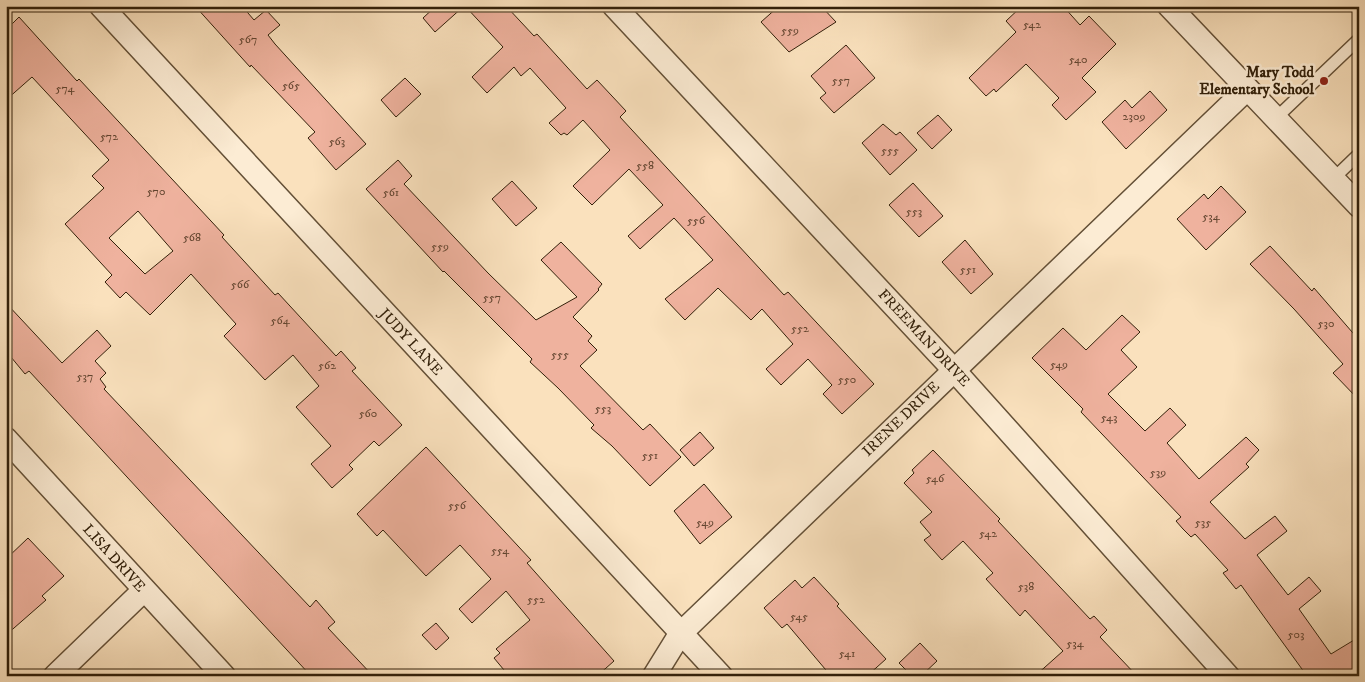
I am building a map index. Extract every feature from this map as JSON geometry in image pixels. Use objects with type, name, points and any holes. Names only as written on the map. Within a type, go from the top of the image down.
[{"type":"street","name":"JUDY LANE","points":[[101,6],[680,634],[721,676]]},
{"type":"street","name":"FREEMAN DRIVE","points":[[614,6],[953,369],[1228,676]]},
{"type":"street","points":[[1169,6],[1359,206]]},
{"type":"street","name":"IRENE DRIVE","points":[[654,676],[680,634],[953,369],[1246,89]]},
{"type":"street","name":"LISA DRIVE","points":[[6,439],[224,676]]},
{"type":"street","points":[[55,676],[144,590]]},
{"type":"lane","points":[[1276,119],[1359,39]]},
{"type":"lane","points":[[1333,179],[1359,154]]},
{"type":"building","points":[[195,6],[242,6],[254,20],[266,10],[280,25],[268,35],[366,144],[336,170],[308,138],[315,132],[251,65],[250,67]]},
{"type":"building","points":[[436,6],[464,6],[435,32],[423,18]]},
{"type":"building","points":[[465,6],[506,6],[534,36],[537,34],[587,89],[597,80],[626,111],[620,117],[784,295],[788,292],[874,384],[842,414],[823,394],[832,385],[808,359],[781,385],[766,369],[793,344],[762,309],[751,320],[718,288],[685,320],[665,299],[713,260],[674,218],[640,249],[628,236],[663,205],[629,169],[592,205],[573,186],[610,150],[583,120],[567,135],[564,133],[561,135],[549,123],[566,108],[530,68],[521,76],[514,67],[487,93],[472,77],[503,47]]},
{"type":"building","points":[[779,6],[821,6],[836,22],[789,52],[761,22]]},
{"type":"building","points":[[1022,6],[1063,6],[1080,25],[1089,16],[1116,44],[1082,78],[1096,92],[1066,120],[1052,105],[1059,98],[1026,64],[996,92],[994,89],[986,96],[969,78],[1016,32],[1006,21]]},
{"type":"building","points":[[19,17],[77,81],[79,79],[224,235],[222,237],[275,295],[278,293],[336,356],[341,351],[356,368],[352,371],[402,425],[379,446],[374,441],[349,465],[353,469],[332,488],[311,464],[331,446],[296,407],[319,386],[293,355],[265,380],[224,336],[236,324],[191,274],[150,315],[126,292],[120,298],[105,282],[112,275],[65,224],[104,188],[92,176],[109,160],[32,77],[6,100],[6,30]],"holes":[[[138,211],[173,251],[145,274],[109,238]]]},
{"type":"building","points":[[846,45],[875,78],[834,113],[820,98],[826,93],[811,76]]},
{"type":"building","points":[[405,78],[421,94],[396,117],[381,100]]},
{"type":"building","points":[[1150,91],[1167,110],[1126,149],[1102,122],[1125,100],[1132,108]]},
{"type":"building","points":[[938,115],[952,130],[932,149],[917,133]]},
{"type":"building","points":[[883,124],[896,135],[900,132],[917,150],[890,175],[862,143]]},
{"type":"building","points":[[398,160],[412,176],[404,184],[488,273],[536,320],[577,297],[541,260],[561,242],[602,284],[599,290],[573,317],[592,336],[588,341],[597,350],[580,366],[643,430],[650,424],[681,457],[650,486],[612,446],[591,428],[594,425],[530,362],[532,359],[443,272],[366,189]]},
{"type":"building","points":[[512,181],[537,208],[516,226],[492,199]]},
{"type":"building","points":[[913,183],[943,216],[919,237],[889,205]]},
{"type":"building","points":[[1221,186],[1246,212],[1206,250],[1177,219],[1204,194],[1208,199]]},
{"type":"building","points":[[965,240],[993,274],[971,294],[942,262]]},
{"type":"building","points":[[1270,246],[1312,291],[1314,288],[1359,340],[1359,400],[1333,373],[1343,364],[1294,309],[1250,264]]},
{"type":"building","points":[[6,303],[62,363],[97,330],[111,346],[95,361],[106,373],[100,379],[106,387],[104,389],[310,607],[316,600],[335,622],[328,628],[373,676],[311,676],[29,371],[25,374],[6,351]]},
{"type":"building","points":[[1122,315],[1140,332],[1121,350],[1137,367],[1108,394],[1145,431],[1170,408],[1186,425],[1167,443],[1199,479],[1246,437],[1259,450],[1246,464],[1249,467],[1210,502],[1245,539],[1275,516],[1287,531],[1257,555],[1288,595],[1309,577],[1321,591],[1299,609],[1331,654],[1359,637],[1359,676],[1307,676],[1241,585],[1236,589],[1223,573],[1228,570],[1195,534],[1191,537],[1183,529],[1176,521],[1181,517],[1081,412],[1083,409],[1032,358],[1063,328],[1086,350]]},
{"type":"building","points":[[700,432],[714,448],[694,466],[680,450]]},
{"type":"building","points":[[426,447],[531,560],[527,563],[614,661],[597,676],[509,676],[494,658],[500,653],[496,649],[530,620],[506,591],[472,623],[459,609],[491,579],[460,545],[426,576],[383,530],[377,536],[357,514]]},
{"type":"building","points":[[933,450],[1000,519],[998,521],[1090,619],[1094,616],[1107,630],[1100,637],[1137,676],[1035,676],[1063,651],[1025,610],[1020,616],[986,579],[993,573],[963,541],[942,560],[924,540],[931,535],[920,522],[932,512],[904,483],[914,473],[912,470]]},
{"type":"building","points":[[704,484],[732,517],[700,544],[674,511]]},
{"type":"building","points":[[28,538],[64,576],[42,596],[46,600],[6,635],[6,559]]},
{"type":"building","points":[[814,577],[839,604],[837,606],[886,659],[867,676],[831,676],[787,624],[782,628],[764,608],[795,580],[802,588]]},
{"type":"building","points":[[436,623],[449,638],[436,650],[422,635]]},
{"type":"building","points":[[920,643],[937,661],[921,676],[912,676],[899,663]]},
{"type":"place","name":"Mary Todd Elementary School","points":[[1324,81]]}]
